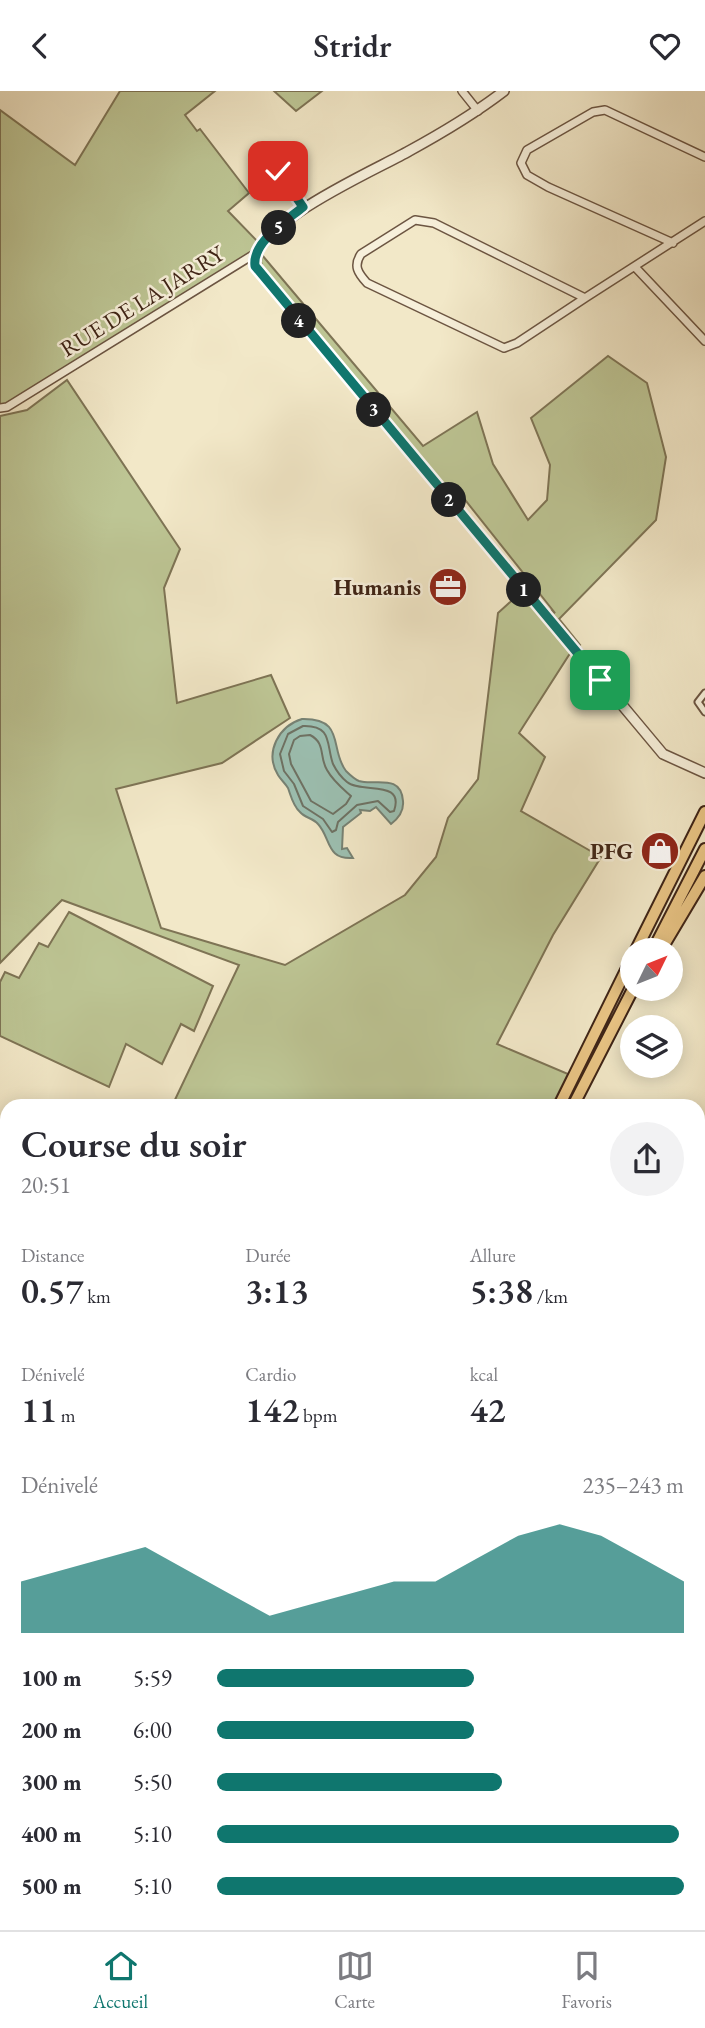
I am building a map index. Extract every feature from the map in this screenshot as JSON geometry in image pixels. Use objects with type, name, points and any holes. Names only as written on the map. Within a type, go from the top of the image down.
[{"type":"main road","points":[[642,938],[705,812]]},
{"type":"main road","points":[[648,938],[705,828]]},
{"type":"main road","points":[[659,938],[705,849]]},
{"type":"main road","points":[[668,938],[703,878]]},
{"type":"main road","points":[[563,1099],[620,983]]},
{"type":"main road","points":[[564,1099],[620,993]]},
{"type":"main road","points":[[576,1099],[629,1001]]},
{"type":"street","points":[[463,91],[478,111]]},
{"type":"street","name":"RUE DE LA JARRY","points":[[0,408],[7,407],[256,253],[273,233],[303,207],[408,152],[478,111],[504,91]]},
{"type":"street","points":[[673,243],[548,187],[527,175],[521,163],[527,150],[593,112],[605,110],[705,157]]},
{"type":"street","points":[[278,171],[303,207]]},
{"type":"street","points":[[585,299],[434,223],[422,220],[415,220],[388,236],[357,260],[356,268],[367,282],[504,348],[517,343],[673,243],[705,221]]},
{"type":"street","points":[[256,253],[255,266],[260,275],[663,754],[705,773]]},
{"type":"street","points":[[635,267],[705,341]]},
{"type":"street","points":[[705,693],[698,702],[705,712]]},
{"type":"green space","points":[[120,91],[215,91],[185,115],[197,131],[200,129],[249,193],[228,211],[258,242],[252,252],[7,405],[0,406],[0,110],[75,165]]},
{"type":"green space","points":[[274,91],[322,91],[296,111]]},
{"type":"green space","points":[[262,255],[423,446],[477,412],[493,464],[528,520],[547,500],[550,465],[531,418],[608,356],[647,383],[666,457],[656,520],[559,619],[580,645],[569,655],[519,733],[545,757],[521,811],[601,857],[553,935],[497,1044],[568,1074],[556,1099],[175,1099],[239,965],[62,900],[0,963],[0,416],[27,410],[67,380],[180,549],[164,588],[177,703],[271,675],[290,718],[222,763],[116,789],[161,928],[285,965],[405,895],[436,857],[448,818],[478,779],[498,613],[518,595],[555,613],[458,491],[457,505],[265,273],[261,262]]},
{"type":"green space","points":[[69,912],[213,986],[194,1031],[181,1024],[162,1064],[126,1044],[109,1087],[0,1036],[0,982],[5,972],[19,978],[39,943],[48,947]]},
{"type":"water","points":[[302,719],[316,720],[331,729],[341,762],[353,778],[365,782],[386,782],[401,792],[402,811],[391,824],[376,807],[370,811],[360,810],[361,813],[343,827],[342,849],[347,848],[353,858],[344,858],[333,852],[318,824],[296,807],[274,766],[273,749],[276,741],[287,727]]},
{"type":"place","name":"Humanis","points":[[448,587]]},
{"type":"place","name":"PFG","points":[[660,851]]},
{"type":"route","points":[[278,171],[303,207],[273,233],[256,253],[255,266],[260,275],[600,680]]}]
